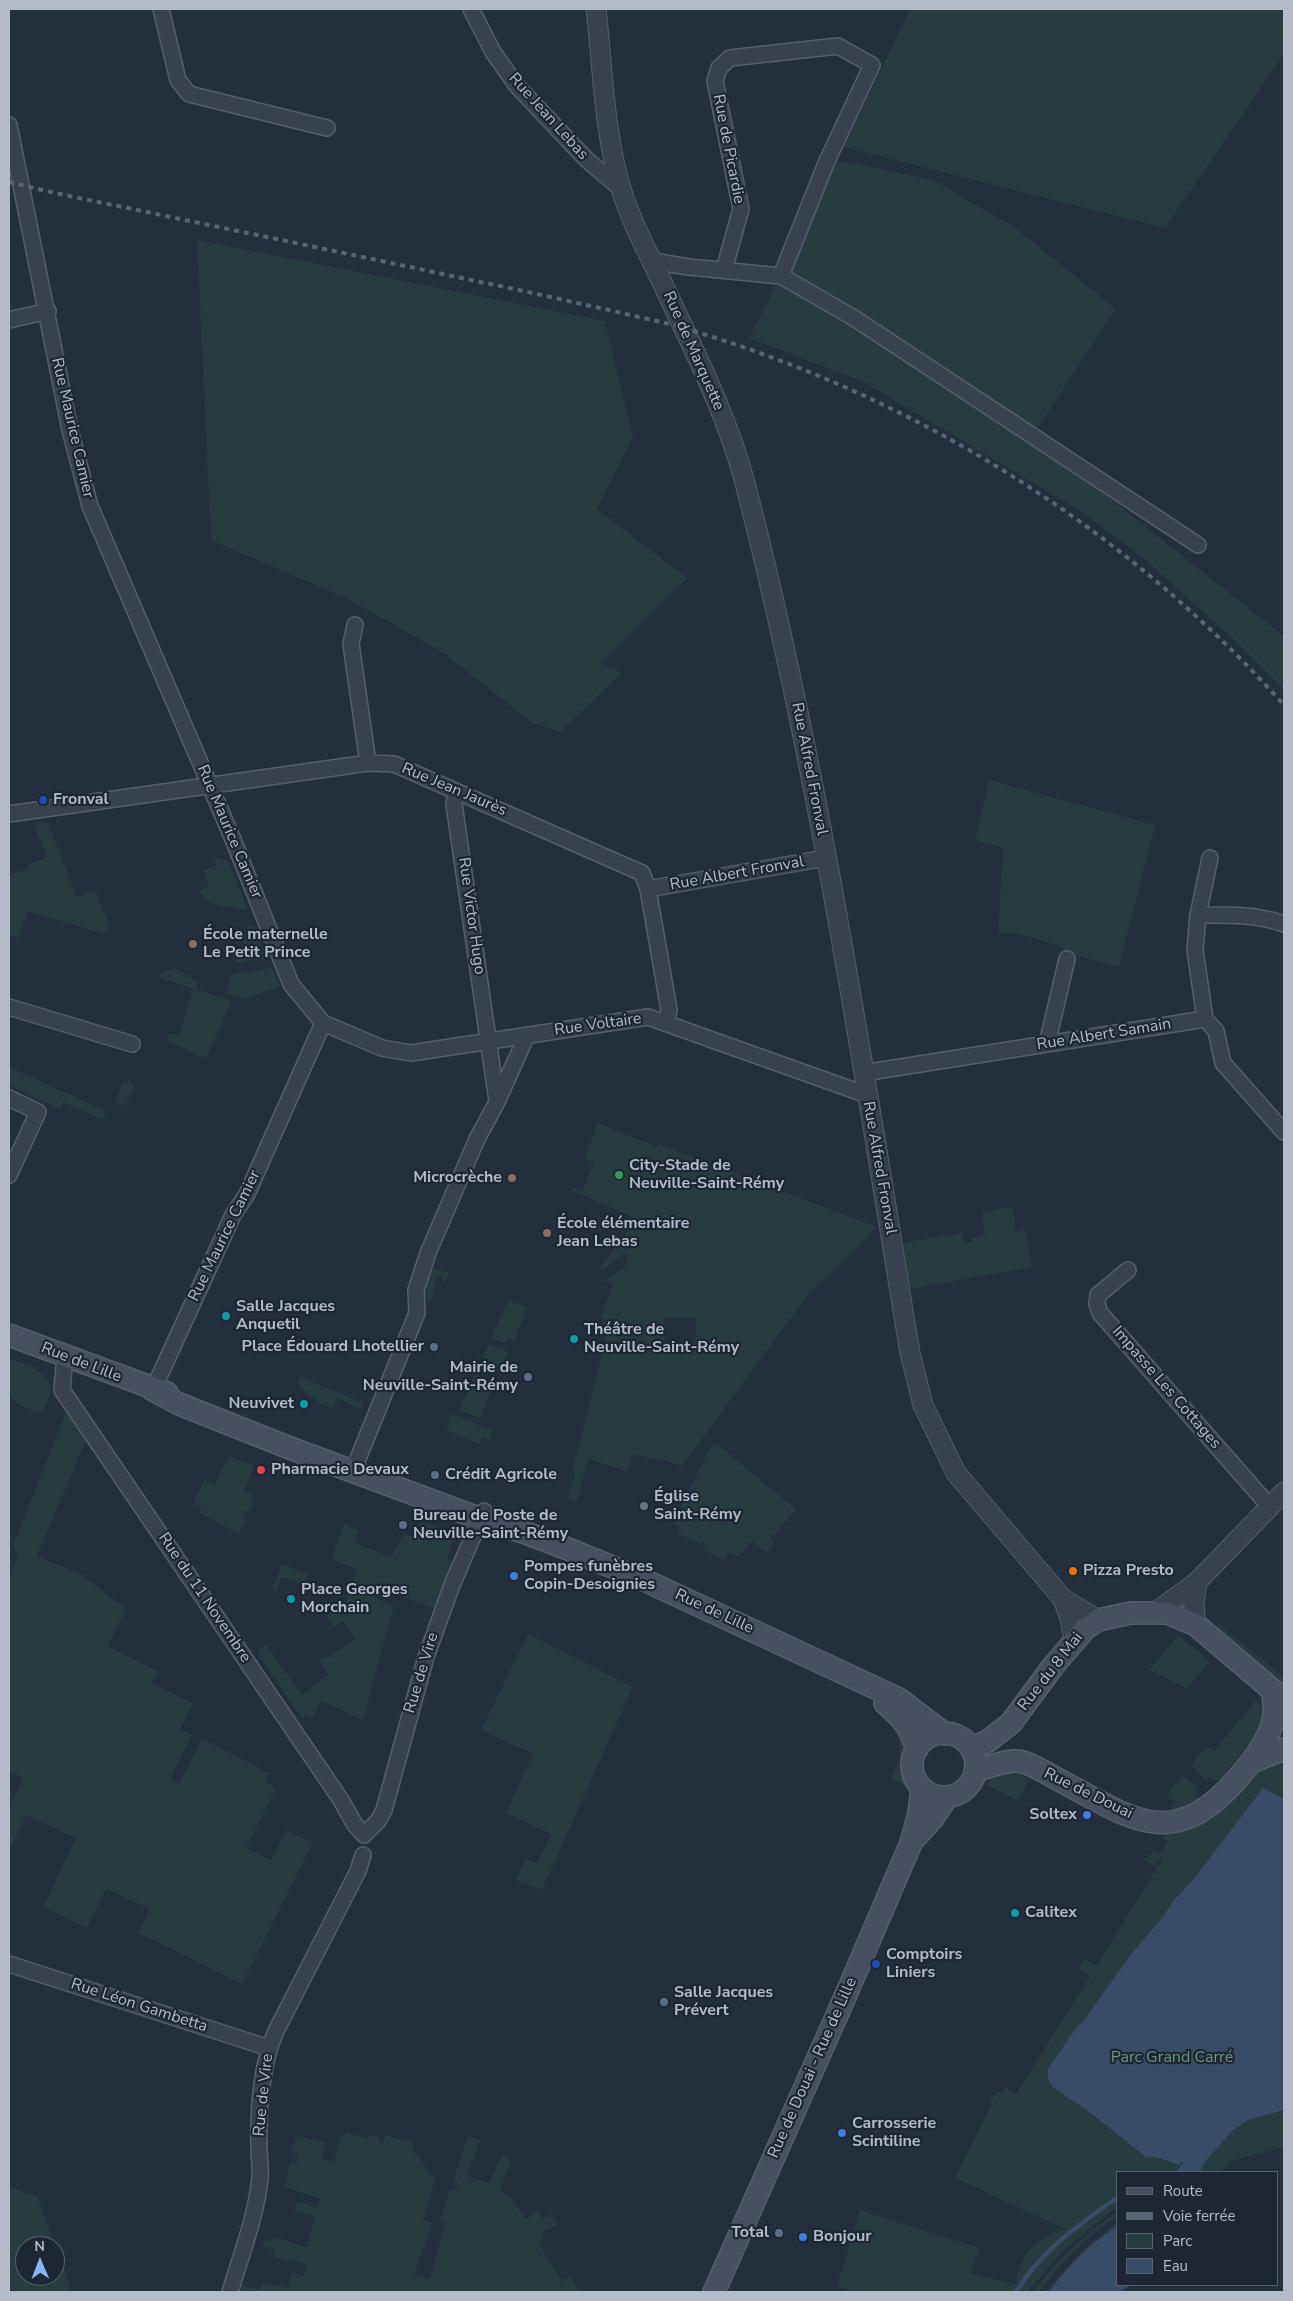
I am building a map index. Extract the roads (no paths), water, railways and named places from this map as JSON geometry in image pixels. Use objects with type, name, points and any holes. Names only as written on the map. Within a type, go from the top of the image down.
[{"type":"main road","name":"Rue de Lille","points":[[9,1335],[153,1390],[181,1397],[355,1464],[425,1484],[482,1515],[642,1579],[900,1699],[945,1734]]},
{"type":"main road","name":"Rue du 8 Mai","points":[[971,1748],[988,1741],[1011,1723],[1074,1641],[1098,1620],[1131,1613],[1167,1613],[1196,1626],[1279,1695]]},
{"type":"main road","name":"Rue de Lille","points":[[871,1687],[886,1704],[903,1718],[911,1730],[917,1749]]},
{"type":"main road","name":"Rue de Douai","points":[[1023,1762],[1138,1819],[1160,1824],[1187,1818],[1220,1799],[1251,1762],[1270,1728],[1279,1695]]},
{"type":"main road","points":[[975,1771],[999,1764],[1023,1762],[1014,1746],[1011,1723]]},
{"type":"main road","points":[[945,1734],[960,1738],[971,1748],[974,1756],[975,1771],[972,1781],[966,1789],[947,1797],[934,1796],[922,1789],[913,1774],[912,1765],[917,1749],[928,1738],[945,1734]]},
{"type":"main road","points":[[1251,1762],[1284,1748]]},
{"type":"main road","name":"Rue de Douai - Rue de Lille","points":[[714,2292],[846,1998],[911,1843],[920,1813],[922,1789]]},
{"type":"main road","name":"Rue de Douai - Rue de Lille","points":[[911,1843],[933,1818],[947,1797]]},
{"type":"street","points":[[161,9],[178,80],[189,94],[327,128]]},
{"type":"street","name":"Rue Jean Lebas","points":[[471,9],[493,52],[517,86],[586,159],[621,189]]},
{"type":"street","name":"Rue de Marquette","points":[[596,9],[610,133],[621,189],[638,233],[709,383],[734,446],[794,694]]},
{"type":"street","name":"Rue de Picardie","points":[[724,270],[741,209],[715,81],[719,68],[730,58],[838,46],[872,65],[827,161],[781,276]]},
{"type":"street","name":"Rue Maurice Camier","points":[[9,125],[48,311],[70,430],[90,506],[232,837],[290,984],[323,1023],[247,1194],[233,1215],[153,1390]]},
{"type":"street","points":[[652,261],[689,267],[781,276],[854,318],[1198,545]]},
{"type":"street","points":[[9,320],[48,311]]},
{"type":"street","points":[[355,625],[351,644],[368,763]]},
{"type":"street","name":"Rue Alfred Fronval","points":[[794,694],[826,858],[910,1353],[923,1405],[946,1456],[961,1480],[1063,1599],[1098,1620]]},
{"type":"street","name":"Rue Jean Jaurès","points":[[9,814],[368,763],[394,764],[628,865],[642,873],[648,889]]},
{"type":"street","name":"Rue Victor Hugo","points":[[456,791],[454,804],[489,1041]]},
{"type":"street","name":"Rue Albert Fronval","points":[[648,889],[826,858]]},
{"type":"street","points":[[1210,858],[1198,915],[1196,950],[1204,1019],[1216,1032],[1223,1063],[1284,1132]]},
{"type":"street","points":[[648,889],[668,1010],[666,1023]]},
{"type":"street","points":[[1198,915],[1258,917],[1284,924]]},
{"type":"street","points":[[1047,1044],[1067,959]]},
{"type":"street","points":[[9,1007],[132,1044]]},
{"type":"street","name":"Rue Voltaire","points":[[323,1023],[382,1048],[411,1053],[648,1017],[867,1095]]},
{"type":"street","name":"Rue Albert Samain","points":[[863,1073],[1204,1019]]},
{"type":"street","points":[[355,1464],[417,1313],[416,1290],[428,1253],[477,1139],[497,1102],[527,1035]]},
{"type":"street","points":[[489,1041],[497,1102]]},
{"type":"street","points":[[9,1098],[38,1112],[9,1175]]},
{"type":"street","name":"Impasse Les Cottages","points":[[1128,1270],[1098,1295],[1097,1304],[1100,1313],[1270,1507]]},
{"type":"street","name":"Rue du 11 Novembre","points":[[65,1356],[61,1380],[62,1390],[341,1800],[355,1825],[364,1835]]},
{"type":"street","points":[[1156,1612],[1197,1582],[1284,1492]]},
{"type":"street","name":"Rue de Vire","points":[[364,1835],[378,1821],[384,1810],[402,1751],[410,1713],[426,1657],[450,1590],[482,1515]]},
{"type":"street","points":[[1196,1626],[1194,1605],[1197,1582]]},
{"type":"street","name":"Rue Alfred Fronval","points":[[1063,1599],[1070,1618],[1074,1641]]},
{"type":"street","name":"Rue de Vire","points":[[230,2292],[253,2214],[259,2186],[259,2139],[264,2068],[269,2048],[358,1871],[363,1855]]},
{"type":"street","name":"Rue Léon Gambetta","points":[[9,1964],[269,2048]]},
{"type":"water","name":"Parc Grand Carré","points":[[1263,1788],[1284,1799],[1284,2110],[1248,2120],[1233,2130],[1204,2163],[1200,2171],[1177,2171],[1183,2163],[1182,2161],[1179,2165],[1159,2158],[1146,2157],[1092,2114],[1053,2087],[1048,2079],[1048,2069],[1078,2025],[1082,2023],[1132,1953],[1159,1922],[1175,1899],[1194,1879]]},
{"type":"water","points":[[1116,2228],[1116,2286],[1129,2286],[1120,2292],[1049,2292],[1080,2256]]},
{"type":"waterway","points":[[1016,2292],[1048,2252],[1116,2199]]},
{"type":"railway","points":[[9,182],[514,289],[679,327],[772,358],[855,392],[935,431],[1012,476],[1085,526],[1155,580],[1222,640],[1284,705]]},
{"type":"place","name":"Fronval","points":[[43,800]]},
{"type":"place","name":"École maternelle Le Petit Prince","points":[[193,944]]},
{"type":"place","name":"City-Stade de Neuville-Saint-Rémy","points":[[619,1175]]},
{"type":"place","name":"Microcrèche","points":[[512,1178]]},
{"type":"place","name":"École élémentaire Jean Lebas","points":[[547,1233]]},
{"type":"place","name":"Salle Jacques Anquetil","points":[[226,1316]]},
{"type":"place","name":"Théâtre de Neuville-Saint-Rémy","points":[[574,1339]]},
{"type":"place","name":"Place Édouard Lhotellier","points":[[434,1347]]},
{"type":"place","name":"Mairie de Neuville-Saint-Rémy","points":[[528,1377]]},
{"type":"place","name":"Neuvivet","points":[[304,1404]]},
{"type":"place","name":"Pharmacie Devaux","points":[[261,1470]]},
{"type":"place","name":"Crédit Agricole","points":[[435,1475]]},
{"type":"place","name":"Église Saint-Rémy","points":[[644,1506]]},
{"type":"place","name":"Bureau de Poste de Neuville-Saint-Rémy","points":[[403,1525]]},
{"type":"place","name":"Pizza Presto","points":[[1073,1571]]},
{"type":"place","name":"Pompes funèbres Copin-Desoignies","points":[[514,1576]]},
{"type":"place","name":"Place Georges Morchain","points":[[291,1599]]},
{"type":"place","name":"Soltex","points":[[1087,1815]]},
{"type":"place","name":"Calitex","points":[[1015,1913]]},
{"type":"place","name":"Comptoirs Liniers","points":[[876,1964]]},
{"type":"place","name":"Salle Jacques Prévert","points":[[664,2002]]},
{"type":"place","name":"Carrosserie Scintiline","points":[[842,2133]]},
{"type":"place","name":"Total","points":[[779,2233]]},
{"type":"place","name":"Bonjour","points":[[803,2237]]}]
